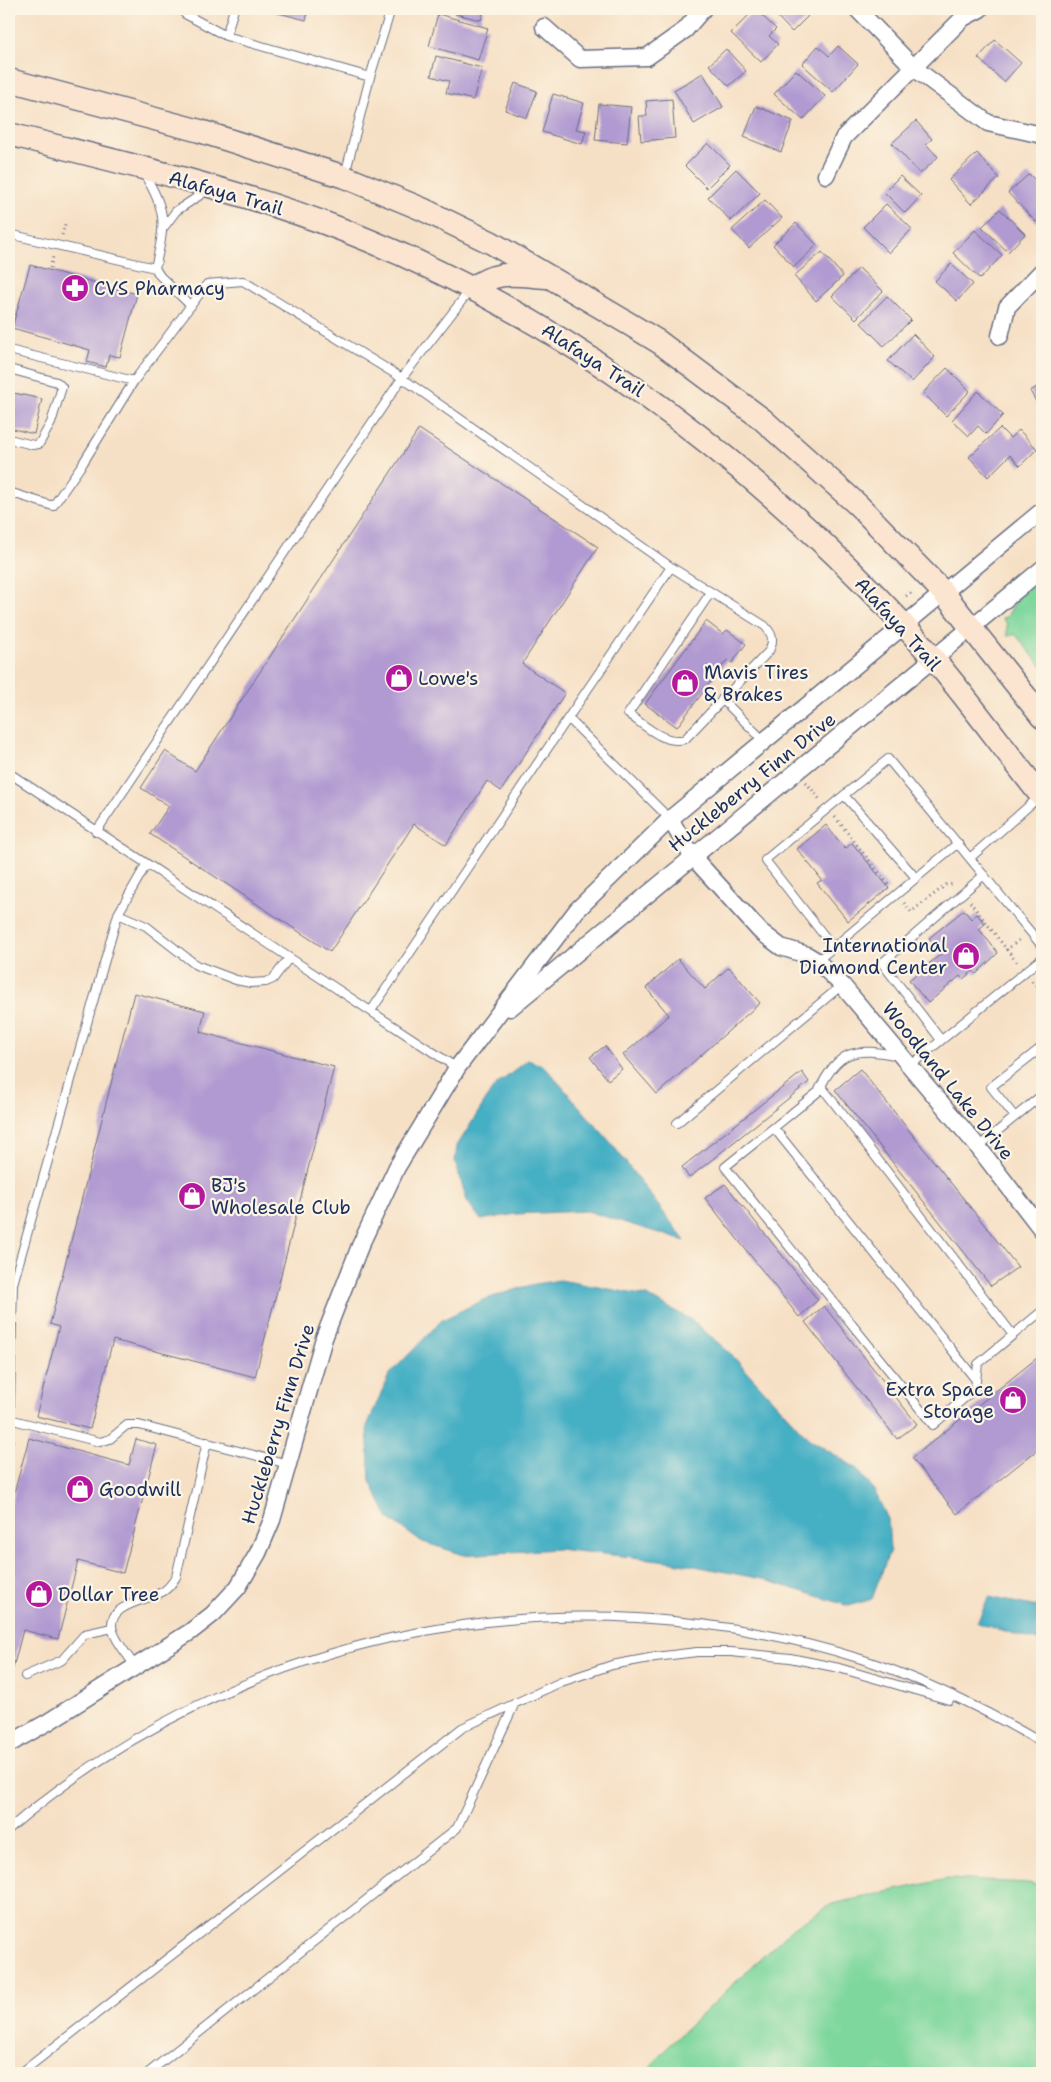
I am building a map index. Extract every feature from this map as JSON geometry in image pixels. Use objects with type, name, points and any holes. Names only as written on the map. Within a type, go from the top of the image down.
[{"type":"main road","points":[[9,80],[200,131],[345,176],[422,209],[492,243],[659,342],[762,419],[858,505],[942,591],[1042,717]]},
{"type":"main road","name":"Alafaya Trail","points":[[9,134],[213,187],[344,231],[471,289],[532,321],[593,358],[707,440],[783,505],[904,626],[1042,796]]},
{"type":"main road","points":[[471,289],[486,278],[504,274],[550,277]]},
{"type":"street","points":[[544,27],[580,59],[647,57],[685,30],[702,9]]},
{"type":"street","points":[[857,9],[914,68],[988,123],[1042,135]]},
{"type":"street","points":[[826,175],[844,137],[963,18],[980,9]]},
{"type":"street","points":[[1000,336],[1007,307],[1042,271]]},
{"type":"street","name":"Huckleberry Finn Drive","points":[[9,1744],[136,1668],[190,1632],[213,1614],[238,1587],[258,1553],[272,1520],[324,1338],[360,1246],[397,1167],[458,1068],[576,910],[670,819],[904,626],[942,591],[1042,511]]},
{"type":"street","name":"Huckleberry Finn Drive","points":[[488,1027],[692,856],[1042,569]]},
{"type":"street","name":"Woodland Lake Drive","points":[[670,819],[692,856],[760,931],[781,947],[807,955],[817,961],[842,985],[908,1061],[1042,1230]]},
{"type":"lane","points":[[181,9],[185,14],[226,36],[370,77]]},
{"type":"lane","points":[[226,36],[234,9]]},
{"type":"lane","points":[[345,176],[370,77],[391,9]]},
{"type":"lane","points":[[140,168],[161,207],[164,227],[155,268],[160,276],[191,306]]},
{"type":"lane","points":[[164,227],[176,211],[213,187]]},
{"type":"lane","points":[[9,234],[155,268]]},
{"type":"lane","points":[[9,492],[53,506],[83,463],[134,381],[207,284],[243,281],[402,378],[671,567],[711,592],[765,626],[772,634],[773,643],[769,650],[685,739],[676,742],[666,739],[628,714],[711,592]]},
{"type":"lane","points":[[96,832],[402,378],[471,289]]},
{"type":"lane","points":[[9,350],[134,381]]},
{"type":"lane","points":[[9,369],[58,382],[62,387],[51,423],[40,444],[33,445],[9,439]]},
{"type":"lane","points":[[371,1011],[671,567]]},
{"type":"lane","points":[[722,699],[764,742]]},
{"type":"lane","points":[[568,718],[670,819]]},
{"type":"lane","points":[[834,947],[765,860],[888,759],[1042,946]]},
{"type":"lane","points":[[9,773],[96,832],[458,1068]]},
{"type":"lane","points":[[844,795],[916,878]]},
{"type":"lane","points":[[970,858],[1042,796]]},
{"type":"lane","points":[[817,961],[958,843]]},
{"type":"lane","points":[[9,1440],[11,1283],[118,914],[146,864]]},
{"type":"lane","points":[[941,1040],[882,963],[984,875]]},
{"type":"lane","points":[[118,914],[146,926],[196,964],[236,980],[251,983],[266,982],[273,979],[289,958]]},
{"type":"lane","points":[[1042,958],[941,1040],[908,1061],[866,1052],[847,1054],[826,1075],[818,1092],[725,1167],[933,1425],[975,1389],[978,1364],[1042,1311]]},
{"type":"lane","points":[[677,1123],[842,985]]},
{"type":"lane","points":[[1014,1118],[991,1088],[1042,1047]]},
{"type":"lane","points":[[821,1086],[1013,1335]]},
{"type":"lane","points":[[978,1147],[1042,1095]]},
{"type":"lane","points":[[774,1128],[976,1380]]},
{"type":"lane","points":[[9,1419],[100,1442],[110,1439],[127,1425],[139,1425],[288,1464]]},
{"type":"lane","points":[[136,1668],[112,1628],[116,1616],[121,1609],[161,1593],[170,1586],[176,1577],[207,1442]]},
{"type":"lane","points":[[9,1829],[69,1781],[122,1746],[178,1714],[232,1689],[296,1664],[355,1646],[416,1632],[479,1622],[542,1617],[606,1616],[672,1619],[798,1641],[862,1659],[891,1670],[974,1708],[1042,1743]]},
{"type":"lane","points":[[25,1676],[62,1660],[85,1634],[112,1628]]},
{"type":"lane","points":[[21,2073],[462,1728],[560,1682],[612,1665],[676,1654],[731,1652],[790,1658],[839,1668],[974,1708]]},
{"type":"lane","points":[[148,2073],[457,1828],[515,1703]]},
{"type":"path","points":[[62,235],[66,221]]},
{"type":"path","points":[[50,268],[54,253]]},
{"type":"path","points":[[906,596],[912,592]]},
{"type":"path","points":[[805,780],[911,912],[950,884]]},
{"type":"path","points":[[967,899],[1006,950]]},
{"type":"path","points":[[1042,1004],[1040,1010],[1042,1014]]},
{"type":"green space","points":[[1042,576],[1042,667],[1015,634],[1007,636],[1007,624],[1002,618],[1007,617],[1019,594]]},
{"type":"green space","points":[[947,1879],[1029,1883],[1042,1886],[1042,2073],[646,2073],[669,2045],[793,1928],[832,1904]]},
{"type":"water","points":[[528,1060],[544,1066],[612,1144],[685,1241],[587,1211],[516,1214],[481,1220],[467,1201],[455,1161],[457,1146],[494,1087]]},
{"type":"water","points":[[560,1280],[647,1296],[690,1319],[729,1352],[808,1438],[856,1468],[874,1490],[888,1519],[890,1550],[872,1599],[849,1606],[762,1579],[669,1561],[557,1549],[464,1555],[420,1541],[389,1519],[370,1481],[367,1426],[389,1375],[442,1320],[483,1300],[530,1285]]},
{"type":"water","points":[[989,1597],[1042,1608],[1042,1642],[977,1623]]},
{"type":"building","points":[[263,9],[309,9],[306,20]]},
{"type":"building","points":[[457,9],[484,9],[481,20],[455,14]]},
{"type":"building","points":[[755,9],[776,29],[769,36],[778,44],[761,62],[731,33]]},
{"type":"building","points":[[770,9],[802,9],[808,16],[792,32]]},
{"type":"building","points":[[909,9],[919,9],[914,14]]},
{"type":"building","points":[[438,14],[488,28],[478,60],[429,46]]},
{"type":"building","points":[[995,40],[1021,63],[1004,82],[978,58]]},
{"type":"building","points":[[818,46],[829,56],[838,46],[858,64],[833,92],[802,64]]},
{"type":"building","points":[[726,49],[746,71],[729,86],[709,65]]},
{"type":"building","points":[[436,56],[482,68],[473,100],[446,93],[449,81],[431,76]]},
{"type":"building","points":[[796,70],[825,96],[803,120],[774,94]]},
{"type":"building","points":[[703,73],[723,107],[694,124],[674,90]]},
{"type":"building","points":[[515,83],[537,91],[527,118],[505,110]]},
{"type":"building","points":[[553,94],[584,103],[576,129],[586,131],[582,144],[542,132]]},
{"type":"building","points":[[672,99],[675,138],[641,141],[639,116],[647,116],[646,101]]},
{"type":"building","points":[[599,104],[631,107],[627,143],[595,140]]},
{"type":"building","points":[[756,106],[793,121],[781,152],[744,137]]},
{"type":"building","points":[[916,121],[932,139],[926,144],[938,157],[920,174],[892,143]]},
{"type":"building","points":[[708,143],[730,165],[707,188],[685,166]]},
{"type":"building","points":[[977,153],[999,178],[971,204],[949,180]]},
{"type":"building","points":[[736,169],[760,193],[731,221],[708,197]]},
{"type":"building","points":[[1029,174],[1042,187],[1042,216],[1036,222],[1008,193]]},
{"type":"building","points":[[900,176],[921,196],[905,213],[884,192]]},
{"type":"building","points":[[765,200],[782,218],[749,248],[732,230]]},
{"type":"building","points":[[886,204],[912,229],[889,253],[863,227]]},
{"type":"building","points":[[1000,209],[1025,234],[1008,252],[982,227]]},
{"type":"building","points":[[796,223],[817,245],[794,267],[773,245]]},
{"type":"building","points":[[975,230],[1002,255],[980,279],[953,253]]},
{"type":"building","points":[[822,252],[843,276],[816,301],[794,276]]},
{"type":"building","points":[[951,264],[973,284],[957,301],[935,281]]},
{"type":"building","name":"CVS Pharmacy","points":[[30,265],[137,294],[120,357],[109,355],[106,367],[87,362],[90,350],[12,328]]},
{"type":"building","points":[[859,268],[883,291],[856,319],[832,296]]},
{"type":"building","points":[[887,296],[911,320],[884,346],[861,323]]},
{"type":"building","points":[[913,334],[935,357],[912,382],[888,361]]},
{"type":"building","points":[[947,368],[970,391],[946,416],[923,393]]},
{"type":"building","points":[[1042,384],[1042,412],[1030,391]]},
{"type":"building","points":[[978,391],[1003,415],[986,434],[978,426],[969,436],[952,420]]},
{"type":"building","points":[[9,392],[42,399],[34,434],[9,428]]},
{"type":"building","points":[[1000,428],[1010,438],[1019,430],[1037,449],[1020,466],[1010,455],[988,477],[969,457]]},
{"type":"building","name":"Lowe's","points":[[419,429],[598,547],[522,664],[565,693],[501,791],[487,781],[446,845],[414,824],[330,952],[150,834],[169,806],[141,788],[165,751],[195,771]]},
{"type":"building","name":"Mavis Tires & Brakes","points":[[706,621],[723,634],[727,630],[746,644],[732,663],[727,660],[677,727],[645,704]]},
{"type":"building","points":[[826,825],[845,849],[852,843],[889,888],[848,921],[817,883],[822,880],[797,849]]},
{"type":"building","name":"International Diamond Center","points":[[964,910],[971,919],[977,914],[985,924],[979,929],[998,953],[976,974],[973,971],[963,979],[960,976],[928,1003],[909,980],[941,954],[929,938]]},
{"type":"building","points":[[678,959],[705,989],[729,967],[760,1003],[657,1094],[623,1055],[669,1015],[646,988]]},
{"type":"building","name":"BJ's Wholesale Club","points":[[134,993],[205,1011],[200,1032],[334,1067],[255,1377],[113,1340],[90,1429],[36,1416],[59,1327],[50,1324]]},
{"type":"building","points":[[605,1046],[622,1069],[608,1080],[590,1057]]},
{"type":"building","points":[[860,1069],[1018,1267],[991,1286],[835,1090]]},
{"type":"building","points":[[802,1072],[809,1082],[689,1178],[682,1167]]},
{"type":"building","points":[[725,1184],[818,1300],[799,1317],[705,1198]]},
{"type":"building","name":"Extra Space Storage","points":[[824,1306],[917,1424],[897,1439],[805,1322]]},
{"type":"building","name":"Extra Space Storage","points":[[1042,1354],[1042,1446],[957,1514],[912,1458]]},
{"type":"building","name":"Goodwill","points":[[29,1438],[129,1465],[136,1439],[157,1445],[123,1573],[78,1561],[58,1639],[23,1630],[9,1683],[9,1512]]},
{"type":"place","name":"CVS Pharmacy","points":[[75,288]]},
{"type":"place","name":"Lowe's","points":[[399,678]]},
{"type":"place","name":"Mavis Tires & Brakes","points":[[685,683]]},
{"type":"place","name":"International Diamond Center","points":[[966,956]]},
{"type":"place","name":"BJ's Wholesale Club","points":[[192,1196]]},
{"type":"place","name":"Extra Space Storage","points":[[1013,1400]]},
{"type":"place","name":"Goodwill","points":[[80,1489]]},
{"type":"place","name":"Dollar Tree","points":[[39,1594]]}]
